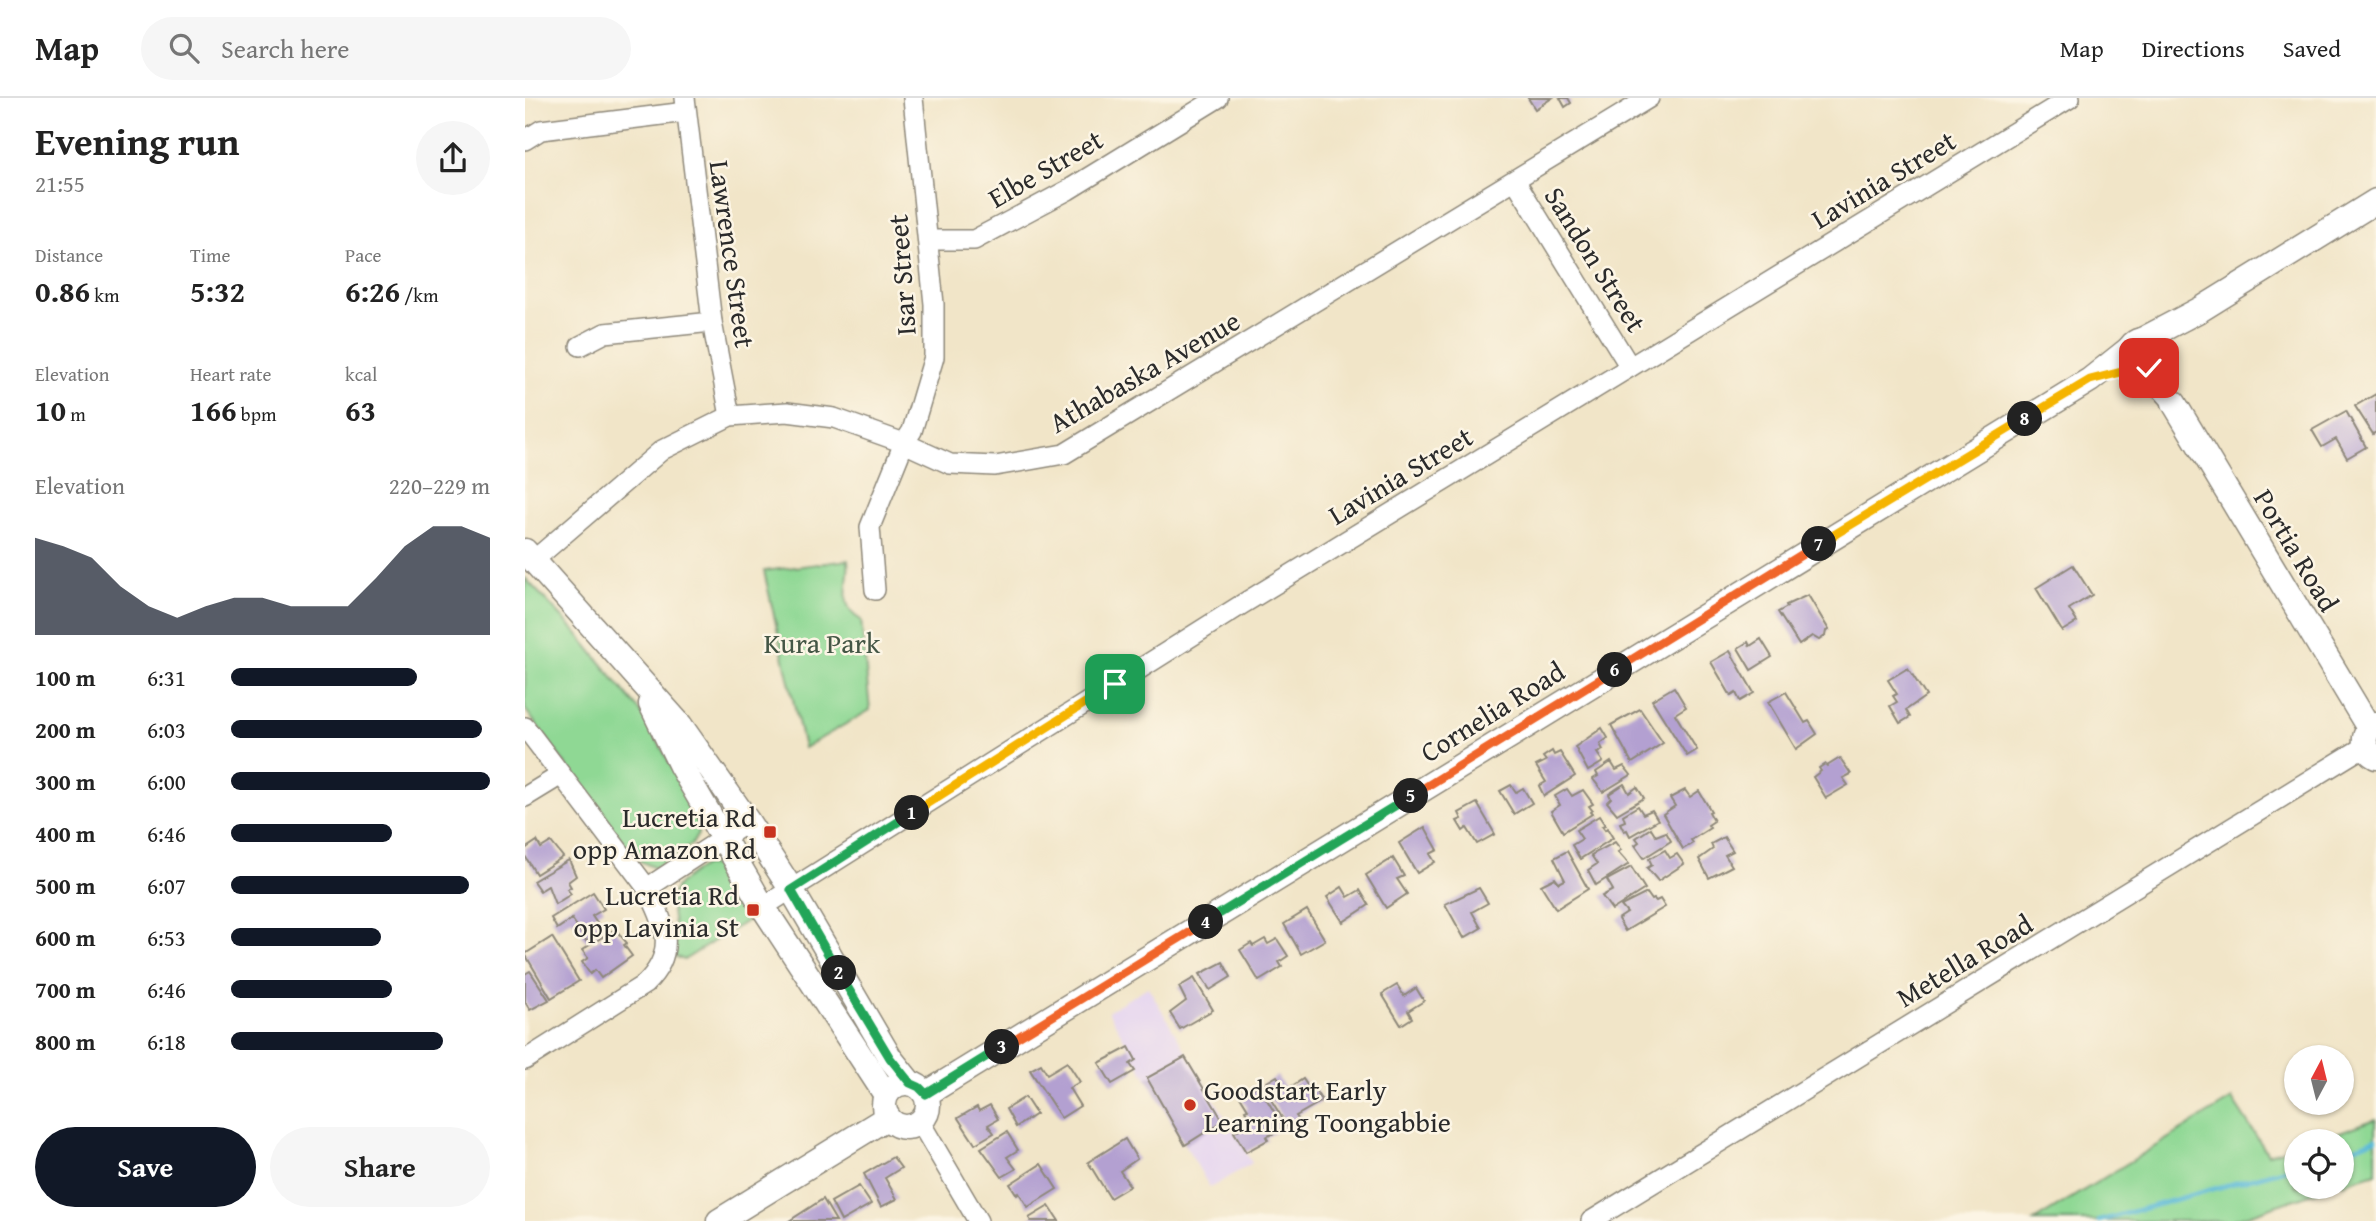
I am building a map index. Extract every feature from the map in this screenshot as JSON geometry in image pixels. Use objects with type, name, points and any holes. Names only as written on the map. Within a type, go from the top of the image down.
[{"type":"street","name":"Isar Street","points":[[875,590],[870,527],[904,443],[912,431],[934,357],[934,304],[929,240],[913,98]]},
{"type":"street","name":"Elbe Street","points":[[929,240],[974,240],[1068,190],[1218,98]]},
{"type":"street","name":"Athabaska Avenue","points":[[530,556],[662,450],[730,416],[786,412],[834,418],[904,443],[950,464],[995,466],[1064,454],[1649,98]]},
{"type":"street","name":"Lavinia Street","points":[[763,908],[1241,605],[2070,98]]},
{"type":"street","points":[[525,140],[541,130],[686,105]]},
{"type":"street","name":"Lawrence Street","points":[[686,105],[712,322],[730,416]]},
{"type":"street","name":"Sandon Street","points":[[1515,180],[1630,368]]},
{"type":"street","name":"Cornelia Road","points":[[918,1088],[2090,380],[2144,357],[2203,308],[2376,201]]},
{"type":"street","points":[[580,346],[605,333],[712,322]]},
{"type":"street","name":"Portia Road","points":[[2144,357],[2371,739]]},
{"type":"street","points":[[530,556],[680,725],[748,822],[890,1058],[918,1088],[928,1109],[920,1122],[898,1125],[763,908],[681,766],[642,684]]},
{"type":"street","points":[[525,727],[647,888],[663,925],[666,950],[664,960],[645,984],[525,1060]]},
{"type":"street","name":"Metella Road","points":[[1591,1221],[2371,739]]},
{"type":"street","points":[[525,797],[561,775]]},
{"type":"street","points":[[647,888],[748,822]]},
{"type":"street","points":[[719,1221],[887,1106],[897,1085],[918,1088]]},
{"type":"street","points":[[920,1122],[978,1221]]},
{"type":"shaded area","name":"Goodstart Early Learning Toongabbie","points":[[1148,987],[1252,1163],[1210,1188],[1108,1011]]},
{"type":"green space","name":"Kura Park","points":[[848,560],[847,601],[853,614],[861,620],[870,710],[804,748],[764,571]]},
{"type":"green space","points":[[525,578],[576,632],[644,716],[694,807],[698,834],[692,844],[655,868],[638,860],[624,845],[525,709]]},
{"type":"green space","points":[[705,865],[714,866],[748,920],[684,960],[674,956],[672,896],[677,887]]},
{"type":"green space","points":[[2232,1099],[2268,1154],[2284,1149],[2284,1199],[2295,1199],[2230,1221],[2034,1221]]},
{"type":"green space","points":[[2376,1119],[2376,1173],[2354,1180],[2354,1129],[2348,1129]]},
{"type":"building","points":[[1528,98],[1552,98],[1535,109]]},
{"type":"building","points":[[1560,98],[1568,98],[1571,103],[1565,107]]},
{"type":"building","points":[[2376,394],[2376,432],[2373,434],[2355,406]]},
{"type":"building","points":[[2346,411],[2366,447],[2347,458],[2336,439],[2322,447],[2312,430]]},
{"type":"building","points":[[2073,565],[2092,595],[2069,609],[2077,622],[2062,631],[2036,588]]},
{"type":"building","points":[[1808,595],[1829,630],[1819,640],[1812,636],[1799,645],[1778,612],[1787,607],[1786,605]]},
{"type":"building","points":[[1761,639],[1772,657],[1751,670],[1738,648],[1748,642],[1750,646]]},
{"type":"building","points":[[1730,651],[1754,693],[1740,701],[1736,693],[1731,696],[1711,662]]},
{"type":"building","points":[[1908,668],[1926,696],[1906,710],[1910,717],[1900,723],[1890,706],[1897,702],[1893,696],[1897,694],[1888,680]]},
{"type":"building","points":[[1674,687],[1686,707],[1675,714],[1697,750],[1687,756],[1652,700]]},
{"type":"building","points":[[1786,692],[1805,723],[1809,721],[1817,734],[1796,749],[1768,702]]},
{"type":"building","points":[[1640,709],[1663,743],[1632,763],[1611,725]]},
{"type":"building","points":[[1602,728],[1608,738],[1600,744],[1603,750],[1597,753],[1603,762],[1588,771],[1575,747]]},
{"type":"building","points":[[1552,751],[1554,755],[1560,752],[1575,776],[1544,796],[1539,786],[1546,782],[1536,766],[1546,761],[1543,757]]},
{"type":"building","points":[[1840,758],[1851,774],[1843,778],[1848,785],[1826,798],[1813,777],[1821,771],[1819,768]]},
{"type":"building","points":[[1611,762],[1616,770],[1624,766],[1631,775],[1603,792],[1593,779],[1598,776],[1596,772]]},
{"type":"building","points":[[1624,784],[1629,793],[1637,787],[1644,798],[1617,814],[1607,802],[1611,798],[1609,794]]},
{"type":"building","points":[[1511,785],[1516,792],[1523,788],[1532,803],[1514,814],[1500,791]]},
{"type":"building","points":[[1567,789],[1572,796],[1583,790],[1593,804],[1589,806],[1592,814],[1563,832],[1551,811],[1560,805],[1555,796]]},
{"type":"building","points":[[1685,790],[1690,797],[1699,791],[1714,821],[1708,825],[1710,828],[1691,840],[1693,843],[1683,849],[1663,814],[1675,806],[1670,798]]},
{"type":"building","points":[[1477,803],[1495,834],[1477,844],[1467,828],[1463,831],[1457,821],[1462,819],[1459,813]]},
{"type":"building","points":[[1638,806],[1643,814],[1652,810],[1658,820],[1630,836],[1620,823],[1625,821],[1623,815]]},
{"type":"building","points":[[1599,816],[1605,825],[1602,826],[1605,830],[1607,828],[1613,838],[1580,859],[1572,845],[1582,839],[1576,830]]},
{"type":"building","points":[[1425,827],[1438,850],[1430,854],[1435,862],[1417,873],[1399,843]]},
{"type":"building","points":[[1651,828],[1656,836],[1666,832],[1671,841],[1644,858],[1635,845],[1639,842],[1636,838]]},
{"type":"building","points":[[1724,837],[1733,851],[1725,855],[1732,866],[1709,878],[1699,859],[1713,849],[1711,844]]},
{"type":"building","points":[[537,841],[541,848],[551,842],[563,857],[536,874],[525,856],[525,849]]},
{"type":"building","points":[[1615,842],[1621,850],[1618,852],[1629,864],[1596,885],[1588,870],[1597,864],[1591,855]]},
{"type":"building","points":[[1665,850],[1670,858],[1677,854],[1684,864],[1658,881],[1647,868],[1652,865],[1649,859]]},
{"type":"building","points":[[1567,851],[1588,889],[1556,909],[1541,885],[1555,878],[1559,883],[1565,880],[1554,858]]},
{"type":"building","points":[[1393,858],[1404,876],[1397,879],[1407,894],[1386,908],[1366,875]]},
{"type":"building","points":[[569,860],[576,876],[568,882],[571,887],[567,889],[571,894],[555,904],[548,886],[540,891],[533,881]]},
{"type":"building","points":[[1631,867],[1645,889],[1612,910],[1602,896],[1613,890],[1607,880]]},
{"type":"building","points":[[1342,887],[1348,897],[1360,890],[1369,905],[1343,922],[1327,897]]},
{"type":"building","points":[[1479,888],[1488,903],[1472,912],[1481,928],[1464,938],[1445,904]]},
{"type":"building","points":[[593,892],[604,909],[592,916],[602,931],[586,941],[572,919],[557,929],[551,918]]},
{"type":"building","points":[[1647,893],[1652,900],[1660,899],[1665,907],[1625,931],[1618,919],[1627,913],[1621,906]]},
{"type":"building","points":[[1307,910],[1325,940],[1301,954],[1284,924]]},
{"type":"building","points":[[615,929],[627,943],[624,945],[632,956],[601,978],[595,970],[590,974],[582,962],[588,958],[582,950]]},
{"type":"building","points":[[552,937],[579,981],[551,998],[525,954]]},
{"type":"building","points":[[1265,939],[1268,944],[1277,939],[1288,956],[1279,962],[1282,967],[1259,981],[1240,950]]},
{"type":"building","points":[[1223,962],[1231,977],[1210,990],[1200,974]]},
{"type":"building","points":[[530,971],[549,1000],[530,1010],[525,1002],[525,974]]},
{"type":"building","points":[[1194,978],[1213,1010],[1180,1029],[1170,1013],[1186,1001],[1179,987]]},
{"type":"building","points":[[1397,985],[1404,996],[1416,988],[1424,1001],[1408,1011],[1412,1018],[1401,1025],[1382,994]]},
{"type":"building","points":[[1129,1047],[1136,1060],[1130,1064],[1135,1071],[1112,1084],[1099,1063]]},
{"type":"building","points":[[1185,1057],[1223,1121],[1185,1145],[1147,1078]]},
{"type":"building","points":[[1067,1062],[1080,1082],[1069,1088],[1080,1106],[1061,1118],[1030,1070],[1041,1064],[1047,1074]]},
{"type":"building","points":[[1277,1076],[1286,1090],[1303,1079],[1309,1088],[1312,1086],[1322,1101],[1296,1116],[1301,1123],[1289,1129],[1262,1085]]},
{"type":"building","points":[[1258,1085],[1284,1128],[1246,1152],[1234,1132],[1251,1122],[1245,1110],[1248,1109],[1240,1096]]},
{"type":"building","points":[[1025,1097],[1036,1114],[1016,1127],[1006,1109]]},
{"type":"building","points":[[990,1105],[998,1119],[988,1125],[994,1133],[975,1144],[958,1118],[977,1107],[979,1111]]},
{"type":"building","points":[[1007,1132],[1018,1150],[1007,1157],[1016,1169],[1002,1177],[981,1148]]},
{"type":"building","points":[[1125,1139],[1137,1159],[1120,1171],[1130,1186],[1110,1198],[1088,1162]]},
{"type":"building","points":[[893,1157],[901,1168],[885,1178],[897,1199],[881,1207],[864,1174]]},
{"type":"building","points":[[1041,1164],[1057,1189],[1028,1207],[1010,1184]]},
{"type":"building","points":[[859,1186],[871,1204],[841,1221],[831,1202]]},
{"type":"building","points":[[823,1199],[836,1221],[789,1221]]},
{"type":"building","points":[[1049,1206],[1059,1221],[1031,1221],[1029,1218]]},
{"type":"waterway","points":[[2354,1148],[2376,1139]]},
{"type":"waterway","points":[[2099,1221],[2284,1169]]},
{"type":"place","name":"Lucretia Rd opp Amazon Rd","points":[[770,832]]},
{"type":"place","name":"Lucretia Rd opp Lavinia St","points":[[753,910]]},
{"type":"place","name":"Goodstart Early Learning Toongabbie","points":[[1190,1105]]},
{"type":"route","points":[[1115,684],[791,890],[890,1058],[910,1083],[926,1094],[2090,380],[2137,368],[2149,368]]}]
